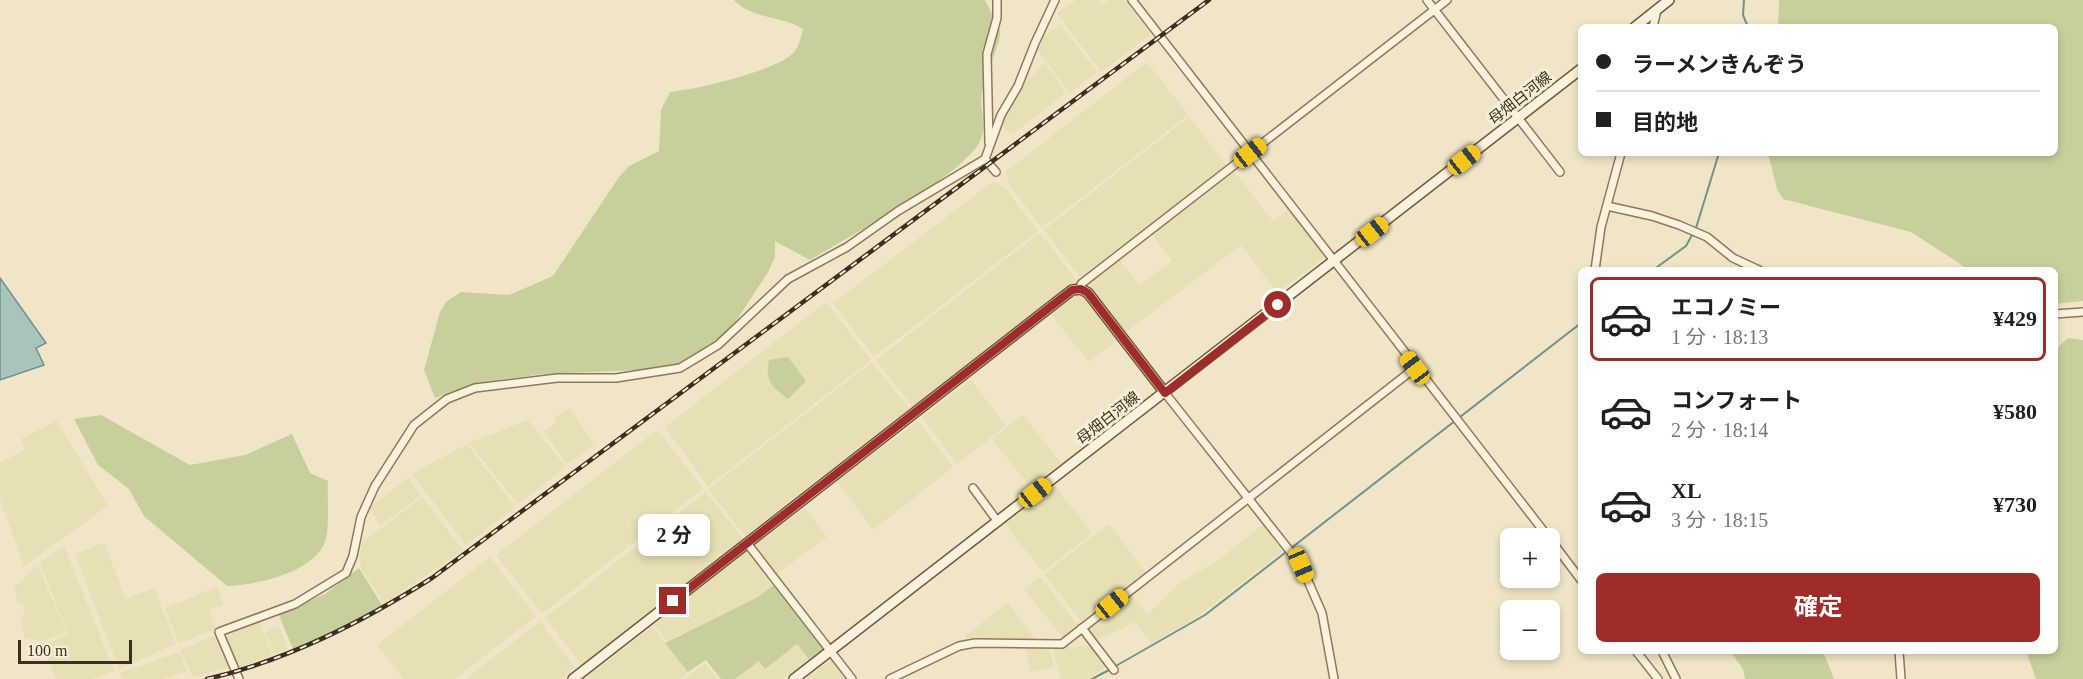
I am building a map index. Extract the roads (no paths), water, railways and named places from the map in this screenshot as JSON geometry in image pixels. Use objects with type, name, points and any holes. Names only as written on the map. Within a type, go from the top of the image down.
[{"type":"main road","points":[[1639,24],[1670,0]]},
{"type":"main road","name":"母畑白河線","points":[[794,679],[1578,71]]},
{"type":"main road","points":[[573,679],[1072,290],[1081,289],[1088,293],[1165,393]]},
{"type":"street","points":[[989,146],[987,54],[997,18],[997,0]]},
{"type":"street","points":[[239,679],[219,632],[295,604],[346,573],[353,556],[361,517],[375,486],[414,426],[447,399],[475,388],[557,378],[616,378],[680,368],[718,345],[788,279],[847,248],[898,211],[985,159],[1055,0]]},
{"type":"street","points":[[1132,0],[1541,528]]},
{"type":"street","points":[[1427,0],[1560,172]]},
{"type":"street","points":[[1081,289],[1081,284],[1446,0]]},
{"type":"street","points":[[1654,24],[1657,10]]},
{"type":"street","points":[[1596,267],[1607,206],[1620,156]]},
{"type":"street","points":[[985,159],[996,172]]},
{"type":"street","points":[[1607,206],[1652,216],[1679,225],[1707,237],[1733,258],[1752,267]]},
{"type":"street","points":[[2058,314],[2083,312]]},
{"type":"street","points":[[890,679],[959,646],[975,643],[1058,645],[1415,368]]},
{"type":"street","points":[[1165,393],[1301,565],[1322,613],[1328,635],[1334,679]]},
{"type":"street","points":[[973,488],[998,522]]},
{"type":"street","points":[[747,543],[852,679]]},
{"type":"street","points":[[1560,553],[1578,576]]},
{"type":"street","points":[[1082,628],[1114,670]]},
{"type":"street","points":[[1638,654],[1658,679]]},
{"type":"street","points":[[1664,654],[1676,679]]},
{"type":"street","points":[[1899,654],[1901,679]]},
{"type":"water","points":[[0,278],[46,343],[36,348],[44,365],[0,380]]},
{"type":"waterway","points":[[1744,0],[1743,15],[1747,24]]},
{"type":"waterway","points":[[1696,228],[1718,156]]},
{"type":"waterway","points":[[1657,267],[1686,246],[1692,235]]},
{"type":"waterway","points":[[1114,667],[1205,615],[1578,325]]},
{"type":"waterway","points":[[1092,679],[1109,670]]},
{"type":"railway","points":[[207,679],[266,661],[324,638],[379,610],[432,578],[1209,0]]}]
